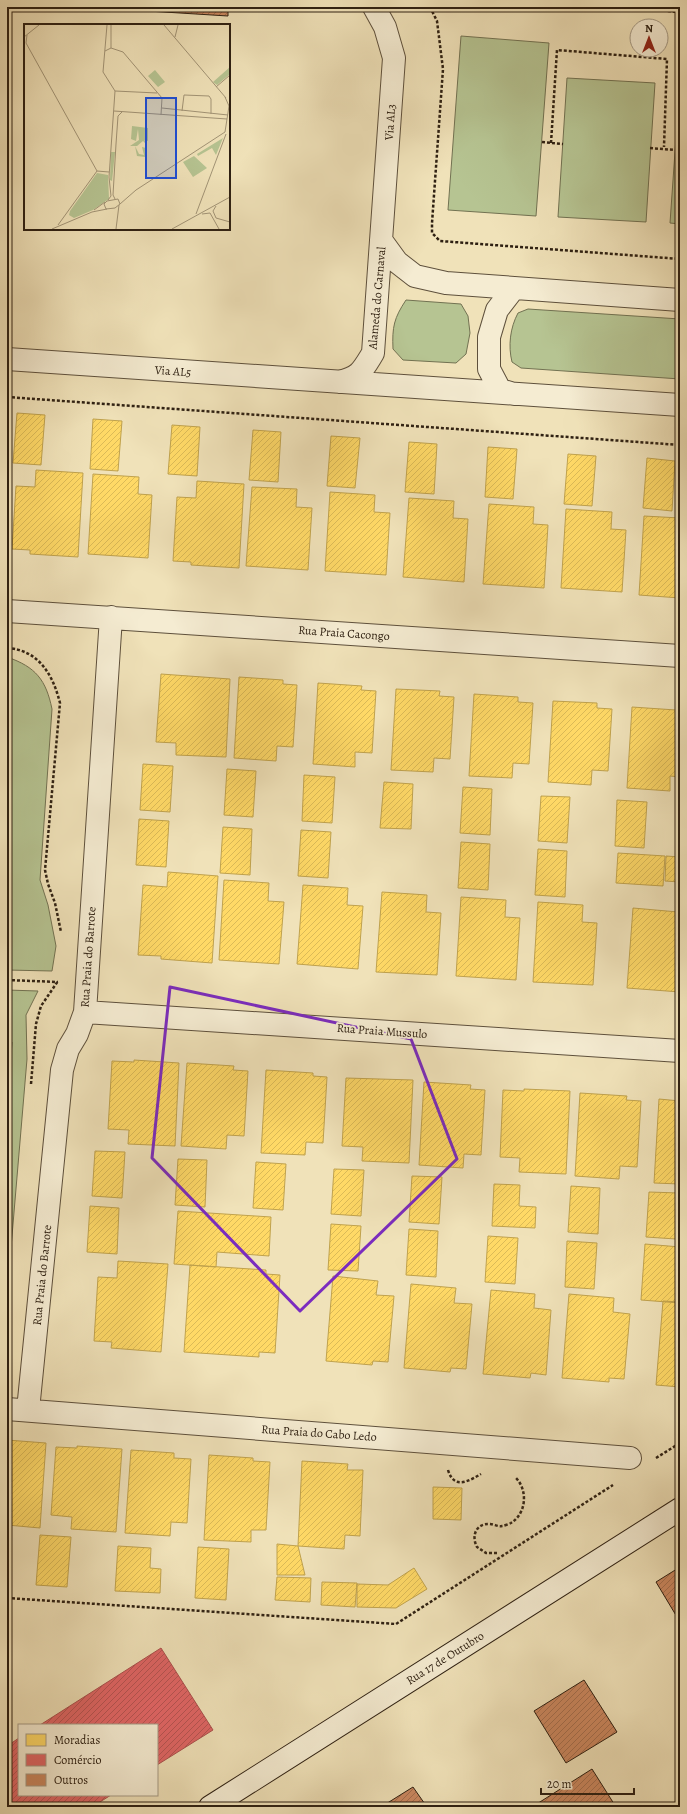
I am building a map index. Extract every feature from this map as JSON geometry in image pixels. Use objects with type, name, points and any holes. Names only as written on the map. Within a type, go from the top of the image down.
[{"type":"street","name":"Via AL3","points":[[374,7],[385,27],[394,58],[381,240]]},
{"type":"street","name":"Alameda do Carnaval","points":[[381,240],[397,262],[415,276],[446,283],[680,300]]},
{"type":"street","name":"Alameda do Carnaval","points":[[339,382],[353,379],[363,369],[373,353],[381,240]]},
{"type":"street","points":[[514,288],[497,310],[489,337],[489,369],[500,390],[517,394]]},
{"type":"street","name":"Via AL5","points":[[7,359],[339,382]]},
{"type":"street","points":[[339,382],[680,405]]},
{"type":"street","name":"Rua Praia Cacongo","points":[[7,611],[680,656]]},
{"type":"street","name":"Rua Praia do Barrote","points":[[28,1410],[62,1070],[68,1049],[77,1034],[84,1012],[110,617]]},
{"type":"street","name":"Rua Praia Mussulo","points":[[84,1012],[680,1051]]},
{"type":"street","name":"Rua Praia do Cabo Ledo","points":[[7,1409],[630,1458]]},
{"type":"street","name":"Rua 17 de Outubro","points":[[210,1807],[680,1509]]},
{"type":"path","points":[[430,7],[437,21],[443,69],[432,233],[440,241],[680,259]]},
{"type":"path","points":[[618,7],[680,12]]},
{"type":"path","points":[[552,143],[557,50],[667,59],[664,147]]},
{"type":"path","points":[[542,142],[563,144]]},
{"type":"path","points":[[650,148],[676,150]]},
{"type":"path","points":[[7,397],[680,445]]},
{"type":"path","points":[[7,648],[15,648],[36,659],[41,664],[55,685],[60,703],[45,870],[55,903],[62,938]]},
{"type":"path","points":[[36,1024],[41,1006],[58,982],[59,975]]},
{"type":"path","points":[[7,980],[58,982]]},
{"type":"path","points":[[654,1460],[680,1443]]},
{"type":"path","points":[[448,1464],[451,1478],[460,1483],[470,1481],[485,1471]]},
{"type":"path","points":[[497,1552],[486,1552],[477,1547],[474,1534],[483,1524],[502,1526],[511,1523],[518,1516],[523,1508],[523,1489],[519,1481],[512,1474]]},
{"type":"path","points":[[7,1598],[396,1624],[614,1485]]},
{"type":"highlighted area","points":[[170,987],[411,1039],[457,1159],[300,1311],[152,1158]]},
{"type":"green space","points":[[461,36],[549,43],[536,216],[448,210]]},
{"type":"green space","points":[[567,78],[655,83],[646,222],[558,217]]},
{"type":"green space","points":[[680,80],[680,224],[670,223]]},
{"type":"green space","points":[[406,300],[461,304],[468,316],[470,333],[466,354],[456,363],[403,360],[393,349],[393,335],[396,318]]},
{"type":"green space","points":[[528,309],[680,319],[680,379],[521,368],[512,362],[510,337],[518,313]]},
{"type":"green space","points":[[7,657],[25,665],[38,676],[47,690],[52,709],[40,880],[48,905],[56,946],[52,971],[7,970]]},
{"type":"green space","points":[[7,990],[38,991],[26,1015],[27,1059],[7,1295],[7,1113],[12,1042],[7,1041]]},
{"type":"building: Moradias","points":[[17,413],[45,415],[41,465],[13,463]]},
{"type":"building: Moradias","points":[[93,419],[122,421],[118,471],[90,469]]},
{"type":"building: Moradias","points":[[172,425],[200,427],[197,476],[168,474]]},
{"type":"building: Moradias","points":[[253,430],[281,432],[278,482],[249,480]]},
{"type":"building: Moradias","points":[[331,436],[360,438],[355,488],[327,486]]},
{"type":"building: Moradias","points":[[409,442],[437,444],[434,494],[405,492]]},
{"type":"building: Moradias","points":[[488,447],[517,449],[513,499],[485,497]]},
{"type":"building: Moradias","points":[[568,454],[596,456],[592,506],[564,504]]},
{"type":"building: Moradias","points":[[647,458],[675,461],[672,511],[643,508]]},
{"type":"building: Moradias","points":[[36,470],[83,473],[78,557],[30,554],[30,550],[12,549],[16,486],[35,487]]},
{"type":"building: Moradias","points":[[93,474],[139,477],[138,494],[152,495],[148,558],[88,554]]},
{"type":"building: Moradias","points":[[197,481],[244,484],[239,568],[191,565],[191,562],[173,561],[177,497],[196,498]]},
{"type":"building: Moradias","points":[[252,487],[297,489],[296,507],[312,508],[308,570],[246,566]]},
{"type":"building: Moradias","points":[[330,492],[375,495],[374,512],[390,513],[386,575],[325,571]]},
{"type":"building: Moradias","points":[[409,498],[454,501],[453,518],[468,519],[464,582],[403,577]]},
{"type":"building: Moradias","points":[[489,504],[534,507],[533,524],[548,525],[544,588],[483,584]]},
{"type":"building: Moradias","points":[[566,509],[612,512],[611,529],[626,530],[622,592],[561,588]]},
{"type":"building: Moradias","points":[[644,516],[680,518],[680,598],[639,595]]},
{"type":"building: Moradias","points":[[161,674],[230,679],[226,757],[176,755],[176,743],[156,742]]},
{"type":"building: Moradias","points":[[239,677],[283,680],[283,684],[297,685],[293,747],[277,746],[276,761],[234,758]]},
{"type":"building: Moradias","points":[[318,683],[362,686],[361,690],[376,691],[372,753],[355,752],[355,767],[313,764]]},
{"type":"building: Moradias","points":[[396,689],[440,691],[439,696],[454,697],[450,759],[434,758],[433,772],[391,770]]},
{"type":"building: Moradias","points":[[474,694],[518,697],[518,702],[533,703],[529,764],[513,763],[512,778],[469,776]]},
{"type":"building: Moradias","points":[[553,701],[597,703],[597,708],[612,709],[608,771],[592,770],[591,785],[548,782]]},
{"type":"building: Moradias","points":[[632,707],[676,710],[676,714],[680,714],[680,777],[670,776],[670,791],[627,788]]},
{"type":"building: Moradias","points":[[143,764],[173,766],[170,812],[140,810]]},
{"type":"building: Moradias","points":[[227,769],[256,771],[253,817],[224,815]]},
{"type":"building: Moradias","points":[[304,775],[335,777],[332,823],[302,821]]},
{"type":"building: Moradias","points":[[384,782],[413,784],[411,829],[380,828]]},
{"type":"building: Moradias","points":[[463,787],[492,789],[490,835],[460,833]]},
{"type":"building: Moradias","points":[[541,796],[570,797],[567,843],[538,841]]},
{"type":"building: Moradias","points":[[617,800],[647,802],[644,848],[615,846]]},
{"type":"building: Moradias","points":[[139,819],[169,821],[166,867],[136,865]]},
{"type":"building: Moradias","points":[[223,827],[252,829],[250,875],[220,873]]},
{"type":"building: Moradias","points":[[301,830],[331,832],[328,878],[298,876]]},
{"type":"building: Moradias","points":[[461,842],[490,844],[488,890],[458,888]]},
{"type":"building: Moradias","points":[[538,849],[567,851],[565,897],[535,895]]},
{"type":"building: Moradias","points":[[618,853],[665,856],[663,886],[616,883]]},
{"type":"building: Moradias","points":[[666,856],[680,857],[680,882],[665,881]]},
{"type":"building: Moradias","points":[[168,872],[218,876],[212,963],[161,959],[161,956],[138,955],[143,885],[167,887]]},
{"type":"building: Moradias","points":[[224,880],[269,883],[268,901],[284,902],[279,964],[219,960]]},
{"type":"building: Moradias","points":[[303,885],[348,888],[347,905],[363,906],[358,969],[297,964]]},
{"type":"building: Moradias","points":[[382,892],[427,895],[426,912],[441,913],[437,975],[376,972]]},
{"type":"building: Moradias","points":[[461,897],[506,900],[505,917],[520,918],[516,980],[456,976]]},
{"type":"building: Moradias","points":[[538,902],[583,905],[582,922],[597,923],[593,985],[533,982]]},
{"type":"building: Moradias","points":[[633,908],[678,912],[677,929],[680,929],[680,992],[627,988]]},
{"type":"building: Moradias","points":[[134,1060],[179,1063],[175,1146],[128,1144],[129,1130],[108,1129],[112,1061],[134,1062]]},
{"type":"building: Moradias","points":[[187,1063],[234,1066],[233,1070],[248,1071],[244,1136],[227,1135],[226,1149],[181,1146]]},
{"type":"building: Moradias","points":[[266,1070],[313,1073],[313,1076],[327,1077],[323,1143],[306,1142],[305,1155],[261,1153]]},
{"type":"building: Moradias","points":[[346,1078],[413,1080],[409,1163],[362,1161],[363,1147],[342,1146]]},
{"type":"building: Moradias","points":[[424,1082],[471,1085],[470,1089],[485,1090],[481,1155],[464,1154],[463,1168],[419,1165]]},
{"type":"building: Moradias","points":[[524,1089],[570,1091],[566,1174],[519,1172],[520,1158],[500,1157],[503,1090],[524,1091]]},
{"type":"building: Moradias","points":[[580,1093],[627,1096],[626,1100],[641,1101],[637,1167],[620,1166],[619,1179],[575,1176]]},
{"type":"building: Moradias","points":[[659,1099],[680,1101],[680,1184],[654,1183]]},
{"type":"building: Moradias","points":[[95,1151],[125,1152],[122,1198],[92,1196]]},
{"type":"building: Moradias","points":[[178,1159],[207,1160],[205,1207],[175,1205]]},
{"type":"building: Moradias","points":[[256,1162],[286,1164],[283,1210],[253,1208]]},
{"type":"building: Moradias","points":[[334,1169],[364,1170],[361,1216],[331,1214]]},
{"type":"building: Moradias","points":[[412,1176],[442,1177],[439,1224],[409,1222]]},
{"type":"building: Moradias","points":[[494,1184],[520,1185],[519,1206],[536,1207],[535,1228],[492,1226]]},
{"type":"building: Moradias","points":[[571,1186],[600,1188],[598,1234],[568,1232]]},
{"type":"building: Moradias","points":[[649,1192],[679,1193],[676,1239],[646,1237]]},
{"type":"building: Moradias","points":[[90,1206],[119,1208],[117,1254],[87,1252]]},
{"type":"building: Moradias","points":[[178,1211],[271,1217],[269,1256],[217,1252],[216,1267],[174,1264]]},
{"type":"building: Moradias","points":[[331,1224],[361,1226],[358,1271],[328,1270]]},
{"type":"building: Moradias","points":[[409,1229],[438,1231],[436,1277],[406,1275]]},
{"type":"building: Moradias","points":[[488,1236],[518,1238],[515,1284],[485,1282]]},
{"type":"building: Moradias","points":[[567,1241],[597,1243],[594,1289],[565,1287]]},
{"type":"building: Moradias","points":[[645,1244],[680,1247],[680,1303],[641,1300]]},
{"type":"building: Moradias","points":[[118,1261],[168,1264],[161,1352],[111,1348],[112,1342],[94,1341],[98,1277],[117,1278]]},
{"type":"building: Moradias","points":[[190,1265],[266,1270],[266,1274],[280,1275],[275,1353],[259,1352],[259,1357],[184,1352]]},
{"type":"building: Moradias","points":[[333,1276],[378,1281],[376,1295],[394,1296],[388,1362],[373,1361],[372,1365],[326,1361]]},
{"type":"building: Moradias","points":[[411,1284],[456,1288],[454,1303],[472,1304],[466,1369],[451,1368],[450,1372],[404,1368]]},
{"type":"building: Moradias","points":[[491,1290],[535,1294],[534,1308],[551,1310],[546,1375],[531,1373],[530,1378],[483,1374]]},
{"type":"building: Moradias","points":[[569,1294],[614,1298],[613,1312],[630,1314],[624,1379],[609,1378],[609,1382],[562,1378]]},
{"type":"building: Moradias","points":[[663,1301],[680,1302],[680,1387],[656,1385]]},
{"type":"building: Moradias","points":[[7,1440],[46,1443],[40,1528],[7,1525]]},
{"type":"building: Moradias","points":[[77,1446],[122,1449],[116,1532],[71,1529],[72,1517],[51,1515],[56,1447],[77,1448]]},
{"type":"building: Moradias","points":[[131,1450],[174,1453],[174,1458],[191,1459],[187,1523],[171,1522],[170,1536],[125,1533]]},
{"type":"building: Moradias","points":[[209,1455],[253,1458],[253,1461],[270,1462],[266,1530],[251,1530],[251,1542],[204,1540]]},
{"type":"building: Moradias","points":[[302,1461],[348,1464],[347,1470],[363,1470],[360,1536],[345,1535],[344,1549],[298,1546]]},
{"type":"building: Moradias","points":[[433,1487],[462,1488],[461,1520],[433,1519]]},
{"type":"building: Moradias","points":[[40,1535],[71,1537],[67,1587],[36,1585]]},
{"type":"building: Moradias","points":[[277,1544],[298,1546],[305,1575],[277,1575]]},
{"type":"building: Moradias","points":[[118,1546],[151,1548],[150,1568],[161,1569],[160,1593],[115,1591]]},
{"type":"building: Moradias","points":[[198,1547],[229,1549],[226,1600],[195,1598]]},
{"type":"building: Moradias","points":[[414,1568],[427,1589],[396,1608],[357,1607],[357,1584],[388,1585]]},
{"type":"building: Moradias","points":[[277,1577],[311,1578],[310,1602],[275,1600]]},
{"type":"building: Moradias","points":[[322,1582],[357,1583],[355,1607],[321,1605]]},
{"type":"building: Comércio","points":[[161,1648],[213,1730],[158,1764],[158,1724],[42,1724]]},
{"type":"building: Comércio","points":[[18,1739],[18,1796],[109,1796],[92,1807],[7,1807],[7,1746]]},
{"type":"building: Outros","points":[[148,7],[228,7],[228,16],[148,11]]},
{"type":"building: Outros","points":[[680,1567],[680,1616],[677,1617],[656,1582]]},
{"type":"building: Outros","points":[[584,1680],[617,1732],[566,1763],[534,1711]]},
{"type":"building: Outros","points":[[592,1769],[616,1807],[532,1807]]},
{"type":"building: Outros","points":[[413,1787],[427,1807],[381,1807]]}]
